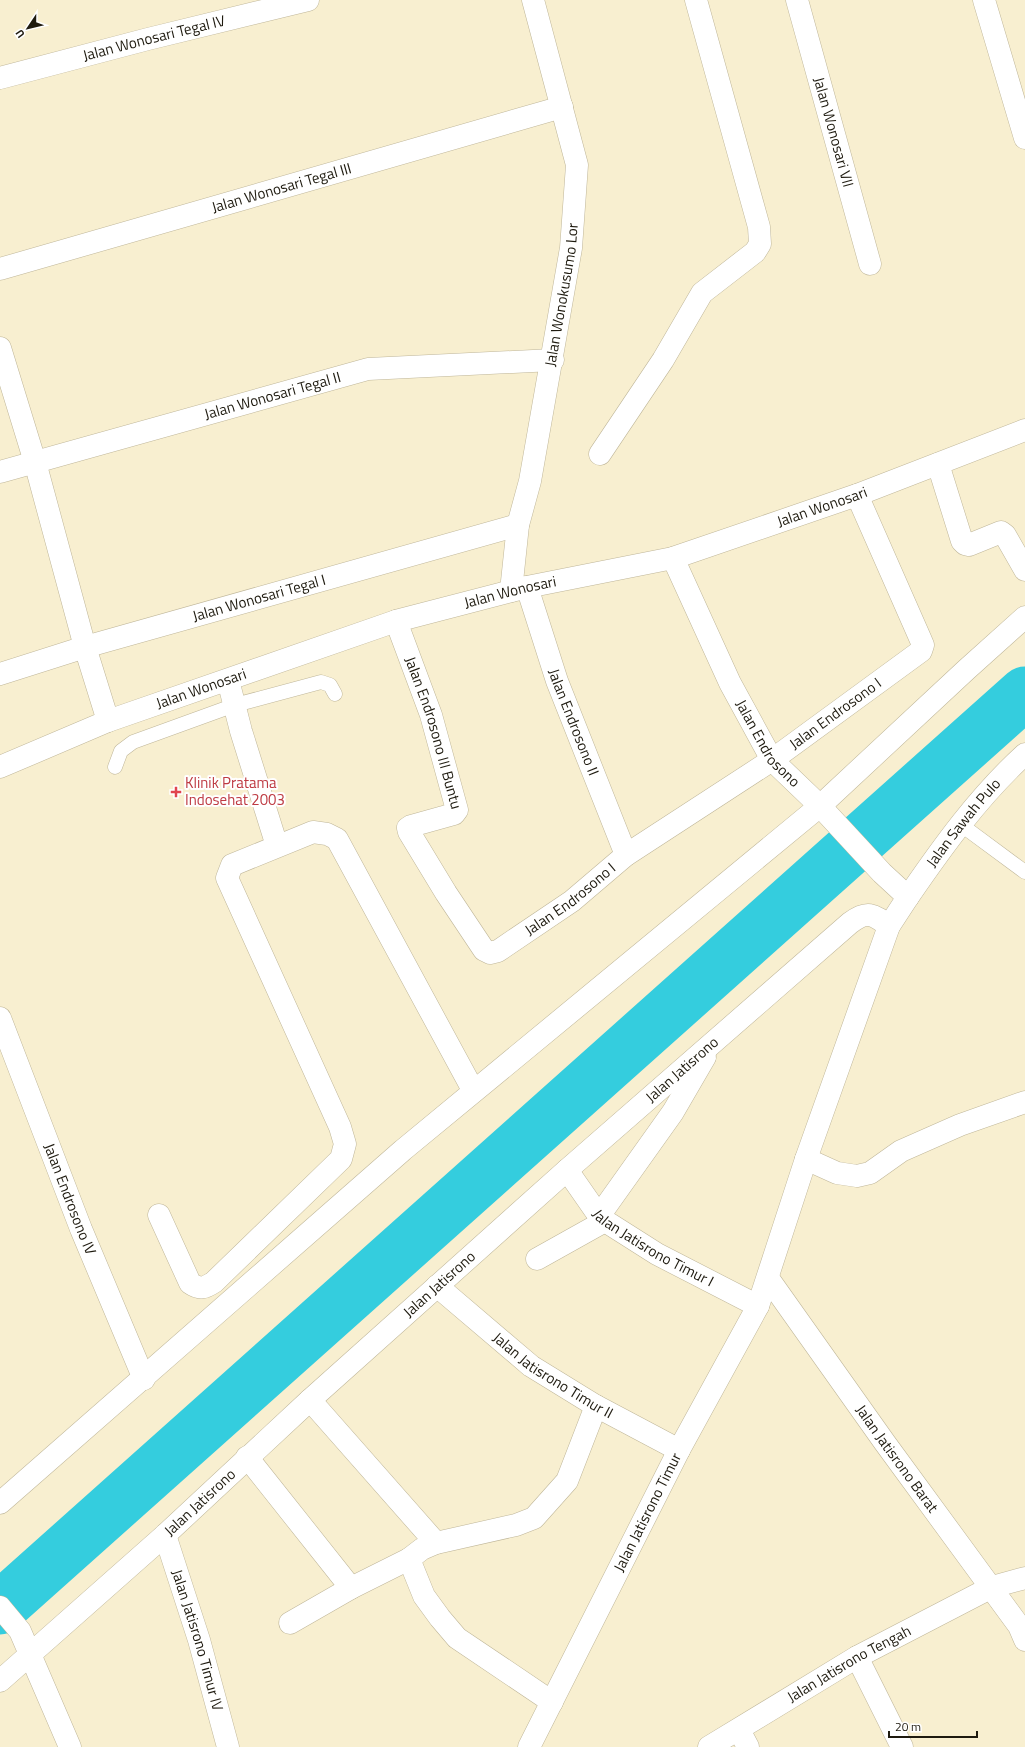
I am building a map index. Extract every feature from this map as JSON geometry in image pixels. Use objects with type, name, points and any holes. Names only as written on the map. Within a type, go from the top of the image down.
[{"type":"street","name":"Jalan Wonosari Tegal IV","points":[[0,78],[148,39],[308,0]]},
{"type":"street","name":"Jalan Wonokusumo Lor","points":[[519,589],[518,525],[530,482],[553,360],[571,248],[577,165],[533,0]]},
{"type":"street","points":[[600,454],[663,360],[702,293],[755,252],[760,244],[759,227],[696,0]]},
{"type":"street","name":"Jalan Wonosari VII","points":[[797,0],[870,264]]},
{"type":"street","points":[[984,0],[1025,138]]},
{"type":"street","name":"Jalan Wonosari Tegal III","points":[[0,269],[562,107]]},
{"type":"street","points":[[0,348],[35,462],[85,647],[108,721]]},
{"type":"street","name":"Jalan Wonosari Tegal II","points":[[0,472],[368,369],[553,360]]},
{"type":"street","name":"Jalan Wonosari","points":[[0,767],[108,721],[396,622],[519,589],[673,558],[857,495],[1025,430]]},
{"type":"street","points":[[938,464],[962,541],[965,544],[969,544],[1000,532],[1025,570]]},
{"type":"street","name":"Jalan Endrosono I","points":[[490,953],[498,951],[572,900],[626,855],[772,760],[921,651],[923,646],[920,638],[857,495]]},
{"type":"street","name":"Jalan Wonosari Tegal I","points":[[0,674],[85,647],[518,525]]},
{"type":"street","name":"Jalan Endrosono","points":[[673,558],[730,683],[772,760],[882,873],[908,897]]},
{"type":"street","name":"Jalan Endrosono II","points":[[519,589],[558,681],[626,855]]},
{"type":"street","points":[[0,1503],[473,1090],[824,812],[966,670],[1025,618]]},
{"type":"street","name":"Jalan Endrosono III Buntu","points":[[396,622],[431,715],[457,810],[454,814],[411,826],[408,828],[409,832],[446,893],[484,950],[490,953]]},
{"type":"street","points":[[228,680],[241,731],[277,846]]},
{"type":"street","name":"Jalan Sawah Pulo","points":[[908,897],[960,824],[987,792],[1025,754]]},
{"type":"street","points":[[159,1215],[190,1283],[197,1288],[205,1288],[220,1277],[341,1158],[345,1144],[340,1127],[227,878],[232,865],[277,846],[313,832],[327,834],[337,839],[473,1090]]},
{"type":"street","points":[[768,1278],[806,1159],[889,926],[908,897]]},
{"type":"street","name":"Jalan Jatisrono","points":[[0,1680],[165,1535],[247,1457],[567,1170],[858,917],[867,914],[875,916],[889,926]]},
{"type":"street","name":"Jalan Endrosono IV","points":[[0,1018],[81,1229],[144,1378]]},
{"type":"street","points":[[537,1259],[602,1218],[673,1112],[715,1040]]},
{"type":"street","points":[[806,1159],[837,1173],[857,1176],[870,1173],[901,1151],[960,1125],[1025,1102]]},
{"type":"street","name":"Jalan Jatisrono Timur I","points":[[567,1170],[602,1218],[657,1254],[758,1306]]},
{"type":"street","name":"Jalan Jatisrono Timur","points":[[529,1747],[679,1450],[758,1306],[768,1278]]},
{"type":"street","name":"Jalan Jatisrono Barat","points":[[768,1278],[884,1444],[992,1587],[1019,1626],[1025,1640]]},
{"type":"street","name":"Jalan Jatisrono Timur II","points":[[438,1286],[531,1366],[596,1406],[679,1450]]},
{"type":"street","points":[[310,1400],[436,1543]]},
{"type":"street","points":[[290,1623],[351,1588],[409,1558],[422,1549],[436,1543],[516,1525],[534,1518],[568,1481],[596,1406]]},
{"type":"street","points":[[247,1457],[351,1588]]},
{"type":"street","name":"Jalan Jatisrono Timur IV","points":[[165,1535],[199,1640],[228,1747]]},
{"type":"street","points":[[409,1558],[424,1596],[457,1638],[552,1702]]},
{"type":"street","name":"Jalan Jatisrono Tengah","points":[[709,1747],[744,1739],[857,1657],[992,1587],[1025,1578]]},
{"type":"street","points":[[0,1606],[20,1630],[70,1747]]},
{"type":"street","points":[[857,1657],[902,1747]]},
{"type":"lane","points":[[115,767],[121,751],[133,742],[235,705],[322,682],[330,685],[335,694]]},
{"type":"lane","points":[[960,824],[1025,872]]},
{"type":"waterway","points":[[0,1608],[1025,693]]},
{"type":"place","name":"Klinik Pratama Indosehat 2003","points":[[176,792]]}]
